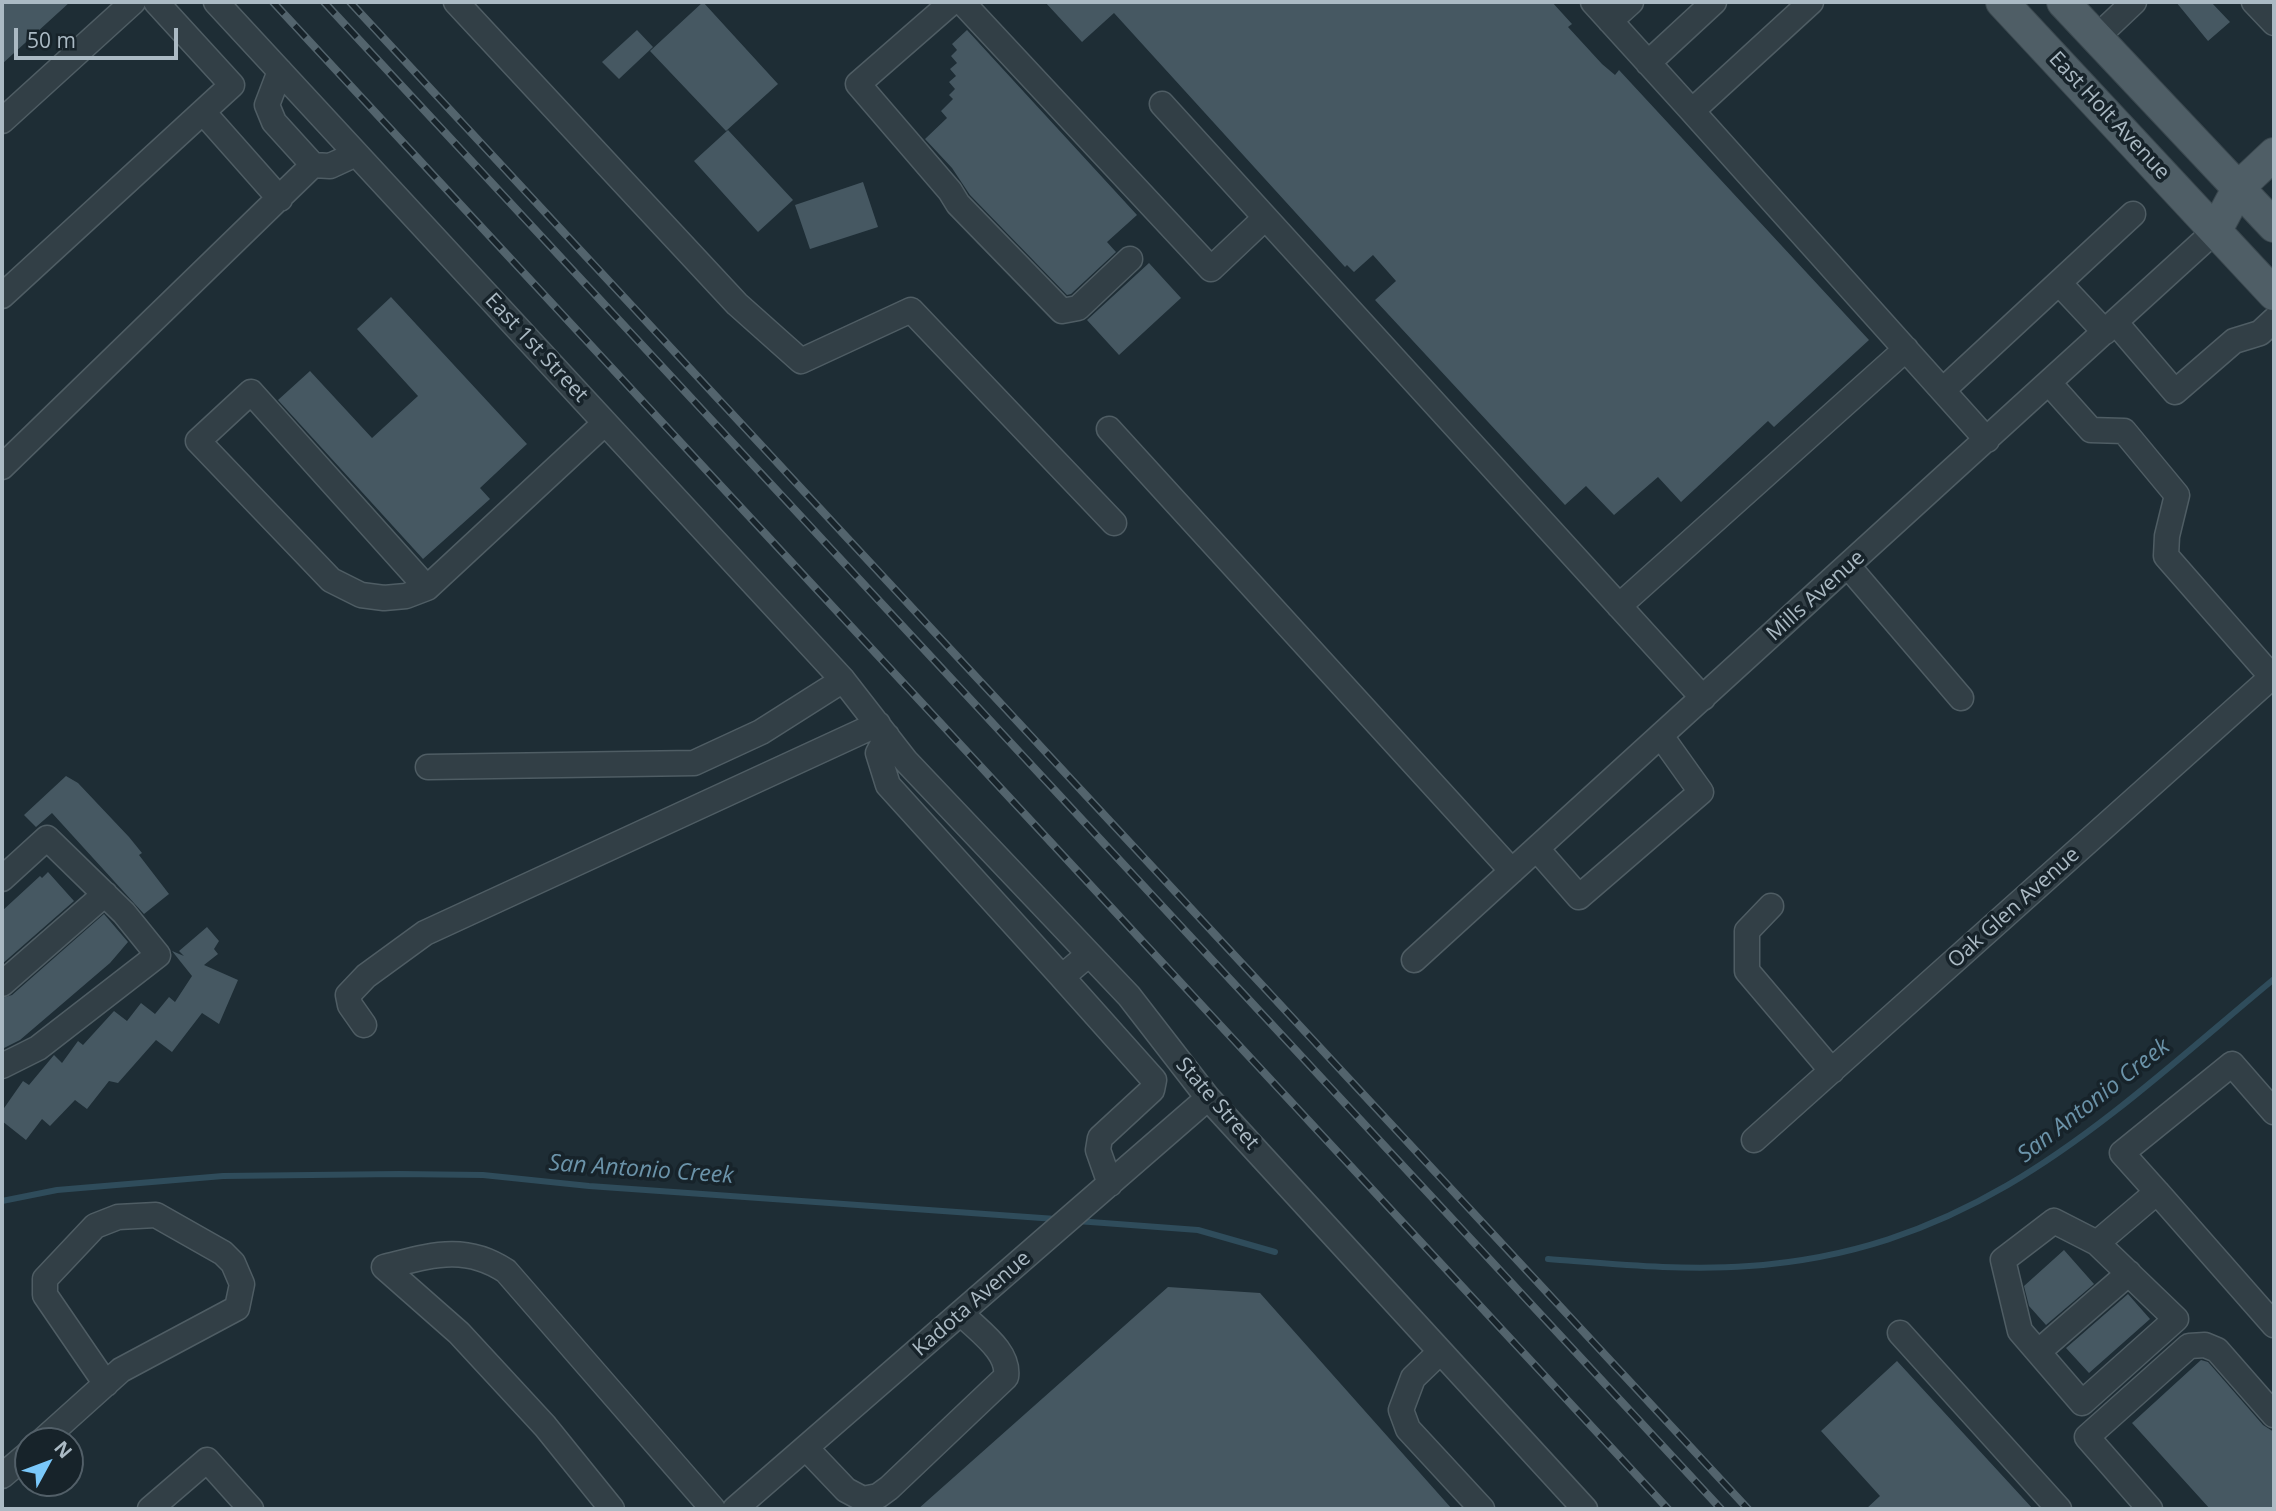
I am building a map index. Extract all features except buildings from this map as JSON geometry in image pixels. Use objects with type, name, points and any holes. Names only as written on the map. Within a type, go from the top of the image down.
[{"type":"main road","name":"East Holt Avenue","points":[[2002,2],[2274,293]]},
{"type":"main road","points":[[2063,2],[2239,187],[2270,213]]},
{"type":"main road","name":"Mills Avenue","points":[[2217,230],[2239,187],[2274,154]]},
{"type":"main road","name":"Mills Avenue","points":[[2217,230],[2270,213]]},
{"type":"street","points":[[2,121],[133,2]]},
{"type":"street","points":[[2,296],[232,85],[156,2]]},
{"type":"street","name":"East 1st Street","points":[[216,2],[849,687]]},
{"type":"street","points":[[456,2],[737,304],[801,361],[911,310],[1114,523]]},
{"type":"street","points":[[952,2],[858,84],[950,191],[958,204],[1062,311],[1078,308],[1130,259]]},
{"type":"street","points":[[962,2],[1211,269],[1265,218]]},
{"type":"street","points":[[1592,2],[1987,440]]},
{"type":"street","points":[[1610,21],[1631,2]]},
{"type":"street","points":[[1648,63],[1714,2]]},
{"type":"street","points":[[1692,111],[1811,2]]},
{"type":"street","points":[[2097,37],[2134,2]]},
{"type":"street","points":[[2254,2],[2274,23]]},
{"type":"street","points":[[280,71],[267,105],[274,122],[313,165],[330,166],[356,154]]},
{"type":"street","points":[[1162,104],[1703,698]]},
{"type":"street","points":[[203,112],[280,199]]},
{"type":"street","points":[[2,467],[313,165]]},
{"type":"street","points":[[1942,390],[2133,214]]},
{"type":"street","name":"Mills Avenue","points":[[1415,960],[2217,230]]},
{"type":"street","points":[[2059,283],[2110,328],[2175,392],[2234,341],[2260,333],[2274,320]]},
{"type":"street","points":[[1619,606],[1906,349]]},
{"type":"street","points":[[2049,383],[2091,430],[2124,431],[2177,495],[2167,536],[2166,556],[2272,680]]},
{"type":"street","points":[[427,588],[251,392],[198,441],[331,580],[362,595],[384,598],[406,596],[427,588],[605,423]]},
{"type":"street","points":[[1109,429],[1512,872]]},
{"type":"street","points":[[1847,566],[1961,698]]},
{"type":"street","name":"Oak Glen Avenue","points":[[1754,1140],[2272,680]]},
{"type":"street","points":[[428,767],[694,763],[849,687]]},
{"type":"street","name":"State Street","points":[[849,687],[953,811],[1129,996],[1208,1098],[1440,1352],[1572,1505]]},
{"type":"street","points":[[883,730],[878,753],[888,785],[1154,1080],[1152,1090],[1100,1139],[1098,1150],[1110,1184]]},
{"type":"street","points":[[364,1025],[348,995],[366,976],[425,933],[883,730]]},
{"type":"street","points":[[1537,849],[1579,897],[1701,792],[1661,736]]},
{"type":"street","points":[[930,832],[953,811]]},
{"type":"street","points":[[2,879],[47,838],[105,894],[158,955],[38,1048],[2,1066]]},
{"type":"street","points":[[975,883],[1000,860]]},
{"type":"street","points":[[2,984],[105,894]]},
{"type":"street","points":[[1771,906],[1747,931],[1747,971],[1832,1071]]},
{"type":"street","points":[[1062,977],[1089,954]]},
{"type":"street","points":[[2269,1310],[2122,1153],[2232,1064],[2274,1112]]},
{"type":"street","name":"Kadota Avenue","points":[[735,1509],[1208,1098]]},
{"type":"street","points":[[2097,1243],[2157,1192]]},
{"type":"street","points":[[58,1427],[106,1384],[121,1370],[237,1308],[241,1298],[239,1271],[223,1252],[156,1215],[118,1217],[95,1226],[45,1279],[45,1295],[106,1384]]},
{"type":"street","points":[[2054,1221],[2097,1243],[2129,1273],[2176,1319],[2082,1403],[2020,1331],[2003,1260],[2054,1221]]},
{"type":"street","points":[[612,1509],[545,1426],[458,1334],[384,1267],[438,1253],[489,1259],[506,1271],[713,1509]]},
{"type":"street","points":[[2038,1352],[2129,1273]]},
{"type":"street","points":[[806,1448],[846,1490],[866,1504],[888,1488],[1006,1377],[1008,1366],[1002,1354],[961,1313]]},
{"type":"street","points":[[1900,1333],[2059,1509]]},
{"type":"street","points":[[2150,1509],[2087,1437],[2189,1346],[2205,1345],[2217,1350],[2274,1415]]},
{"type":"street","points":[[1440,1352],[1413,1378],[1401,1410],[1408,1429],[1482,1509]]},
{"type":"street","points":[[150,1509],[207,1460],[251,1509]]},
{"type":"waterway","name":"San Antonio Creek","points":[[1548,1259],[1674,1267],[1749,1266],[1830,1255],[1904,1234],[1972,1205],[2035,1168],[2154,1080],[2274,979]]},
{"type":"waterway","name":"San Antonio Creek","points":[[2,1201],[57,1190],[223,1176],[483,1175],[589,1186],[1056,1219]]},
{"type":"waterway","name":"San Antonio Creek","points":[[1077,1221],[1198,1230],[1275,1252]]},
{"type":"railway","points":[[273,2],[1668,1509]]},
{"type":"railway","points":[[324,2],[1721,1509]]},
{"type":"railway","points":[[350,2],[1748,1509]]}]
